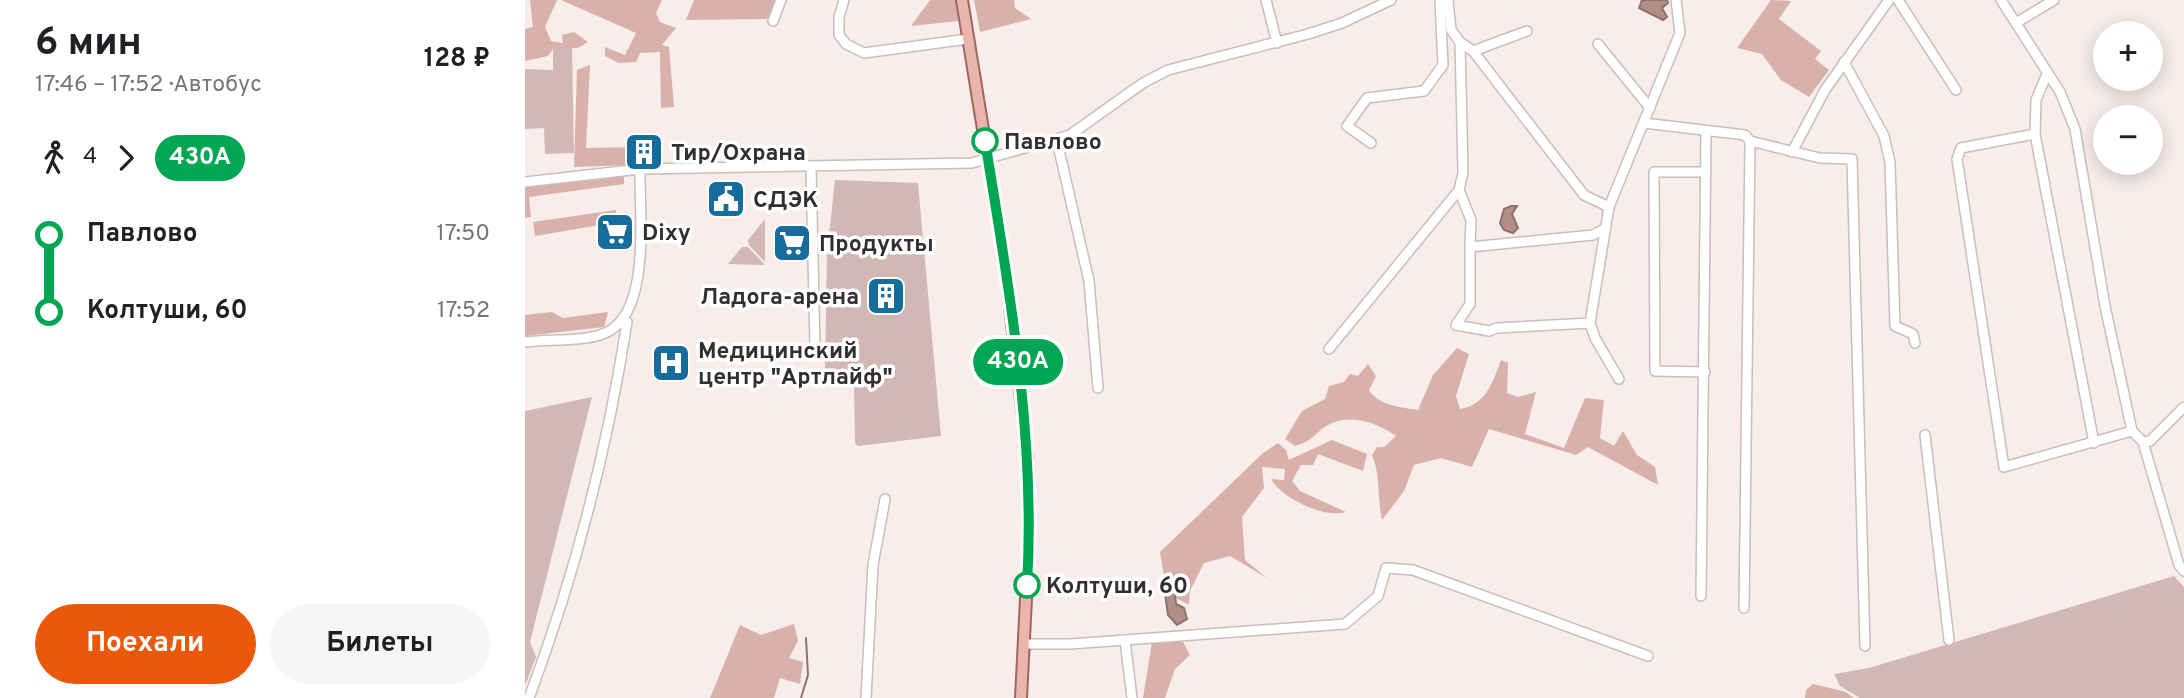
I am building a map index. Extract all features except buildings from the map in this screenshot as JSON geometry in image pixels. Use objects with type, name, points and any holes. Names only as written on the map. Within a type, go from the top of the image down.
[{"type":"main road","points":[[963,0],[1012,314],[1030,484],[1021,698]]},
{"type":"street","points":[[773,20],[781,0]]},
{"type":"street","points":[[844,0],[839,17],[839,35],[846,44],[865,52],[968,39]]},
{"type":"street","points":[[1266,0],[1277,43]]},
{"type":"street","points":[[1371,143],[1347,126],[1367,98],[1425,91],[1443,65],[1440,0]]},
{"type":"street","points":[[1448,0],[1451,30],[1460,42],[1473,51],[1584,195],[1609,206]]},
{"type":"street","points":[[1619,379],[1595,338],[1590,323],[1604,229],[1609,206],[1680,33],[1677,0]]},
{"type":"street","points":[[1793,152],[1844,62],[1889,0]]},
{"type":"street","points":[[1898,0],[1956,90]]},
{"type":"street","points":[[2001,0],[2060,92],[2075,129],[2105,306],[2133,431],[2143,442],[2142,450],[2179,565],[2184,571]]},
{"type":"street","points":[[2017,23],[2054,0]]},
{"type":"street","points":[[525,182],[640,169],[972,163],[1057,141],[1090,123],[1156,75],[1207,58],[1277,43],[1342,23],[1389,1]]},
{"type":"street","points":[[1473,51],[1527,31]]},
{"type":"street","points":[[1329,349],[1459,190],[1463,173],[1460,42]]},
{"type":"street","points":[[1598,44],[1650,107]]},
{"type":"street","points":[[1844,62],[1884,136],[1891,162],[1895,326],[1913,334],[1915,342]]},
{"type":"street","points":[[2047,74],[2036,100],[2035,134],[2094,443]]},
{"type":"street","points":[[1644,123],[1745,135],[1750,141],[1793,152],[1820,158],[1852,159],[1865,646]]},
{"type":"street","points":[[1701,596],[1706,131]]},
{"type":"street","points":[[2035,134],[1961,148],[1957,159],[2004,467],[2133,431]]},
{"type":"street","points":[[1057,141],[1089,281],[1098,388]]},
{"type":"street","points":[[1744,608],[1750,141]]},
{"type":"street","points":[[811,167],[815,348]]},
{"type":"street","points":[[525,342],[599,336],[618,327],[628,315],[638,279],[640,169]]},
{"type":"street","points":[[1705,372],[1655,371],[1654,172],[1706,172]]},
{"type":"street","points":[[1459,190],[1471,220],[1469,304],[1456,326],[1489,331],[1497,328],[1590,323]]},
{"type":"street","points":[[1470,247],[1593,235],[1604,229]]},
{"type":"street","points":[[529,698],[565,593],[599,474],[610,426],[627,322]]},
{"type":"street","points":[[2143,442],[2150,441],[2184,407]]},
{"type":"street","points":[[1925,435],[1949,640]]},
{"type":"street","points":[[866,698],[873,565],[885,499]]},
{"type":"street","points":[[1024,644],[1125,640],[1345,624],[1378,596],[1386,568],[1413,570],[1437,578],[1648,656]]},
{"type":"street","points":[[1125,640],[1132,698]]},
{"type":"shaded area","points":[[530,0],[557,0],[545,27],[551,41],[563,43],[562,35],[574,32],[588,42],[578,48],[553,49],[548,56],[525,61],[525,29],[533,27]]},
{"type":"shaded area","points":[[561,0],[662,0],[656,13],[660,22],[676,28],[662,45],[669,47],[674,107],[661,108],[660,52],[640,53],[636,62],[619,63],[605,56],[605,47],[625,55],[636,33]]},
{"type":"shaded area","points":[[694,0],[778,0],[772,16],[766,19],[686,20]]},
{"type":"shaded area","points":[[930,0],[956,0],[959,21],[911,26]]},
{"type":"shaded area","points":[[974,0],[1014,0],[1015,8],[1031,19],[980,32]]},
{"type":"shaded area","points":[[1642,0],[1667,0],[1668,3],[1662,8],[1667,17],[1663,20],[1639,8]]},
{"type":"shaded area","points":[[1771,0],[1791,1],[1779,19],[1821,51],[1815,59],[1829,70],[1809,97],[1781,80],[1762,54],[1737,48]]},
{"type":"shaded area","points":[[553,46],[572,46],[574,153],[545,154],[544,128],[525,129],[525,69],[553,70]]},
{"type":"shaded area","points":[[590,65],[586,148],[638,147],[638,160],[629,165],[574,167],[577,70]]},
{"type":"shaded area","points":[[624,174],[624,184],[529,197],[531,217],[525,218],[525,185]]},
{"type":"shaded area","points":[[835,180],[918,183],[941,436],[858,446],[855,443],[854,383],[831,377],[829,370],[825,369],[827,254]]},
{"type":"shaded area","points":[[1517,206],[1512,214],[1518,228],[1513,233],[1504,230],[1500,223],[1504,209]]},
{"type":"shaded area","points":[[616,210],[617,222],[535,236],[533,222]]},
{"type":"shaded area","points":[[765,219],[765,262],[749,245],[748,240]]},
{"type":"shaded area","points":[[742,247],[748,247],[765,265],[728,264]]},
{"type":"shaded area","points":[[552,312],[563,318],[608,312],[604,327],[525,336],[525,315]]},
{"type":"shaded area","points":[[1457,348],[1469,354],[1456,396],[1460,409],[1469,407],[1482,398],[1501,360],[1508,363],[1507,393],[1518,397],[1536,392],[1525,434],[1564,448],[1585,398],[1604,400],[1600,438],[1614,446],[1623,431],[1637,455],[1655,467],[1658,485],[1588,447],[1576,455],[1489,429],[1472,467],[1441,458],[1414,465],[1404,491],[1382,520],[1377,471],[1372,455],[1377,447],[1384,447],[1396,436],[1363,421],[1345,420],[1328,425],[1302,444],[1295,446],[1285,439],[1302,411],[1325,399],[1329,386],[1344,382],[1350,374],[1358,376],[1368,364],[1376,376],[1369,390],[1373,395],[1391,405],[1418,410],[1433,375]]},
{"type":"shaded area","points":[[592,397],[530,642],[536,657],[525,686],[525,411]]},
{"type":"shaded area","points":[[1332,440],[1367,454],[1363,471],[1318,454],[1313,465],[1301,465],[1292,481],[1300,491],[1346,512],[1316,510],[1294,500],[1271,479],[1284,480],[1285,469],[1262,467],[1264,488],[1242,517],[1245,560],[1267,578],[1230,556],[1204,563],[1190,591],[1189,605],[1167,593],[1160,552],[1263,453],[1278,443],[1286,450],[1289,460]]},
{"type":"shaded area","points":[[2174,576],[2184,587],[2184,698],[1860,698],[1840,686],[1834,674],[1869,668]]},
{"type":"shaded area","points":[[1169,590],[1175,594],[1176,604],[1184,608],[1187,619],[1177,625],[1168,615],[1165,593]]},
{"type":"shaded area","points":[[794,624],[798,641],[789,658],[803,662],[800,684],[780,678],[774,698],[710,698],[740,625],[761,635]]},
{"type":"shaded area","points":[[1152,642],[1183,642],[1190,655],[1175,669],[1165,698],[1143,698]]},
{"type":"shaded area","points":[[1813,684],[1846,692],[1854,698],[1805,698],[1806,690]]},
{"type":"waterway","points":[[801,698],[808,675],[806,638]]},
{"type":"bus line","name":"430А","points":[[985,141],[1008,285],[1028,458],[1030,539],[1027,585]]},
{"type":"place","name":"Павлово","points":[[985,141]]},
{"type":"place","name":"Тир/Охрана","points":[[644,152]]},
{"type":"place","name":"СДЭК","points":[[726,199]]},
{"type":"place","name":"Dixy","points":[[615,232]]},
{"type":"place","name":"Продукты","points":[[792,243]]},
{"type":"place","name":"Ладога-арена","points":[[886,296]]},
{"type":"place","name":"Медицинский центр \"Артлайф\"","points":[[671,363]]},
{"type":"place","name":"Колтуши, 60","points":[[1027,585]]}]
